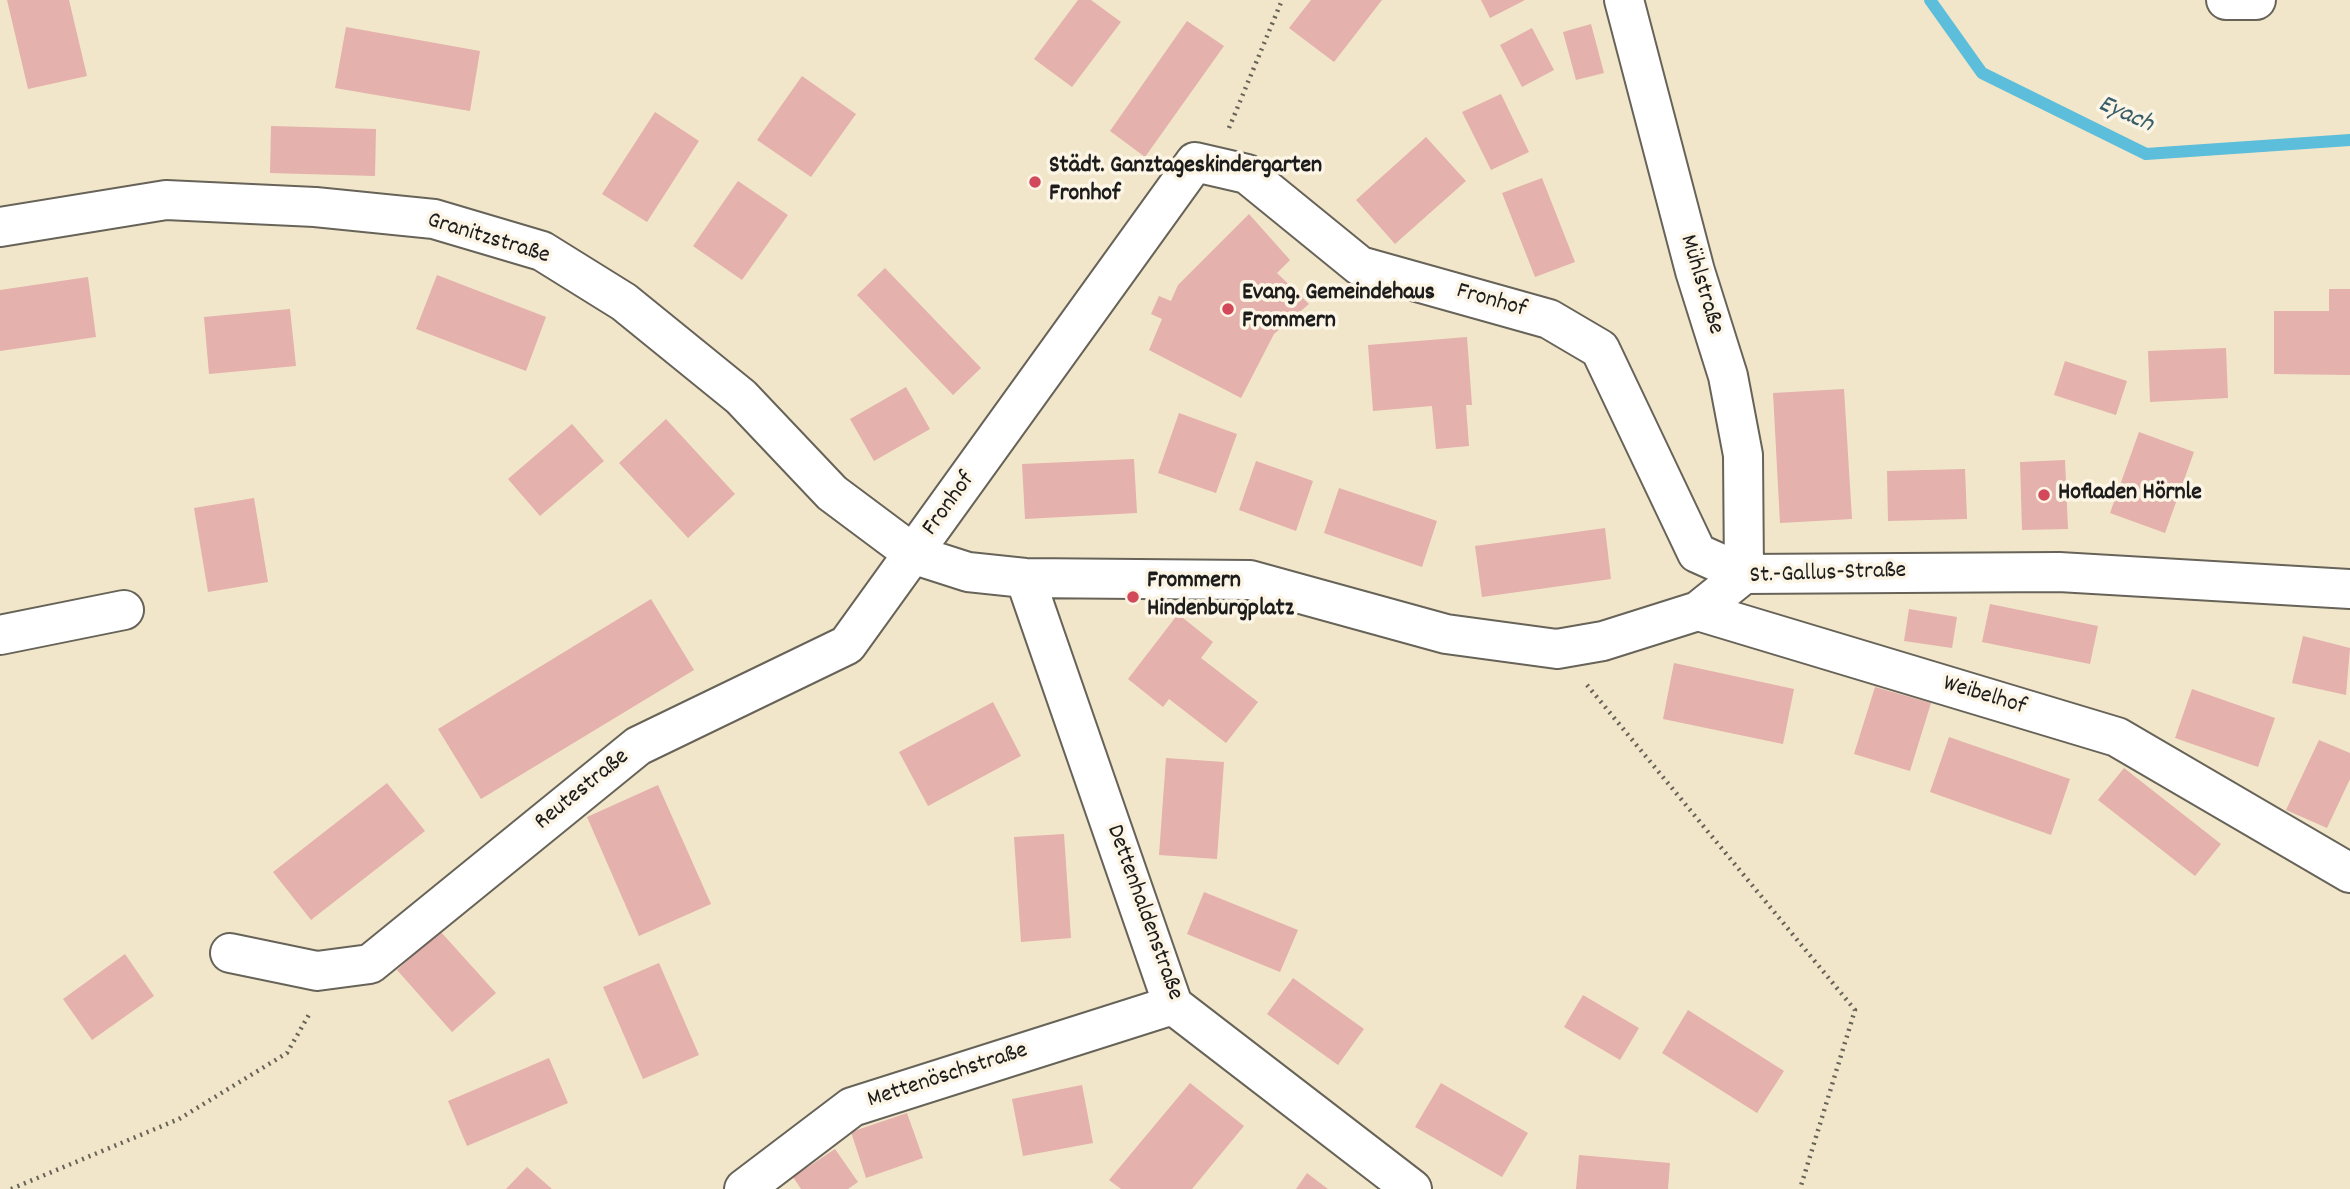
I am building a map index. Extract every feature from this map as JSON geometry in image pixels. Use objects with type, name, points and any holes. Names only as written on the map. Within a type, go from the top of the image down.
[{"type":"street","name":"Mühlstraße","points":[[1623,0],[1695,271],[1728,376],[1743,455],[1744,574]]},
{"type":"street","points":[[2226,0],[2256,0]]},
{"type":"street","name":"Fronhof","points":[[915,555],[1195,162],[1247,174],[1360,265],[1549,319],[1600,349],[1696,554],[1744,574]]},
{"type":"street","name":"Granitzstraße","points":[[0,227],[166,200],[315,207],[434,219],[542,251],[624,302],[741,397],[832,493],[915,555]]},
{"type":"street","name":"St.-Gallus-Straße","points":[[915,555],[968,572],[1025,578],[1250,580],[1446,634],[1557,649],[1604,641],[1698,611],[1744,574],[2059,572],[2350,589]]},
{"type":"street","name":"Reutestraße","points":[[230,953],[317,971],[370,964],[638,746],[847,645],[915,555]]},
{"type":"street","name":"Dettenhaldenstraße","points":[[1025,578],[1173,1005],[1412,1189]]},
{"type":"street","points":[[0,635],[124,610]]},
{"type":"street","name":"Weibelhof","points":[[1698,611],[2117,737],[2350,873]]},
{"type":"street","name":"Mettenöschstraße","points":[[744,1189],[852,1107],[1173,1005]]},
{"type":"path","points":[[1557,649],[1855,1010],[1800,1189]]},
{"type":"path","points":[[11,1189],[179,1119],[287,1053],[337,969]]},
{"type":"building","points":[[7,0],[69,0],[87,76],[28,89]]},
{"type":"building","points":[[1078,0],[1091,0],[1121,22],[1072,87],[1034,59]]},
{"type":"building","points":[[1311,0],[1382,0],[1334,62],[1289,28]]},
{"type":"building","points":[[1481,0],[1525,0],[1490,18]]},
{"type":"building","points":[[1187,21],[1224,46],[1145,157],[1110,131]]},
{"type":"building","points":[[1591,24],[1604,73],[1576,80],[1563,32]]},
{"type":"building","points":[[346,27],[480,51],[470,111],[335,88]]},
{"type":"building","points":[[1532,28],[1554,70],[1522,87],[1500,45]]},
{"type":"building","points":[[802,76],[856,114],[811,177],[757,140]]},
{"type":"building","points":[[1501,94],[1529,152],[1491,170],[1462,112]]},
{"type":"building","points":[[655,112],[699,141],[647,222],[602,194]]},
{"type":"building","points":[[271,126],[376,129],[375,176],[270,173]]},
{"type":"building","points":[[1426,137],[1466,181],[1395,244],[1356,200]]},
{"type":"building","points":[[1542,178],[1575,262],[1535,277],[1502,193]]},
{"type":"building","points":[[738,181],[788,215],[742,280],[693,246]]},
{"type":"building","name":"Evang. Gemeindehaus Frommern","points":[[1249,214],[1290,260],[1277,273],[1309,304],[1274,334],[1241,398],[1149,350],[1162,319],[1151,314],[1159,296],[1171,301],[1178,285]]},
{"type":"building","points":[[885,268],[981,368],[953,395],[857,295]]},
{"type":"building","points":[[437,275],[546,317],[526,371],[416,329]]},
{"type":"building","points":[[88,277],[96,337],[0,351],[0,290]]},
{"type":"building","points":[[2329,289],[2350,289],[2350,375],[2274,374],[2274,311],[2329,311]]},
{"type":"building","points":[[290,309],[296,366],[209,374],[204,317]]},
{"type":"building","points":[[1467,337],[1472,405],[1466,405],[1469,446],[1436,449],[1432,406],[1373,411],[1368,345]]},
{"type":"building","points":[[2226,348],[2228,398],[2150,402],[2148,351]]},
{"type":"building","points":[[2065,361],[2127,381],[2116,415],[2054,395]]},
{"type":"building","points":[[906,387],[930,429],[874,461],[850,419]]},
{"type":"building","points":[[1844,389],[1852,519],[1780,523],[1773,393]]},
{"type":"building","points":[[1179,413],[1237,434],[1216,493],[1158,473]]},
{"type":"building","points":[[666,419],[735,494],[688,538],[619,463]]},
{"type":"building","points":[[572,424],[604,461],[540,516],[508,479]]},
{"type":"building","points":[[2139,432],[2194,452],[2165,533],[2110,513]]},
{"type":"building","points":[[1134,459],[1137,513],[1025,519],[1022,464]]},
{"type":"building","name":"Hofladen Hörnle","points":[[2065,460],[2068,529],[2022,530],[2020,462]]},
{"type":"building","points":[[1256,461],[1313,481],[1296,531],[1239,510]]},
{"type":"building","points":[[1965,469],[1967,519],[1888,521],[1887,471]]},
{"type":"building","points":[[1339,488],[1437,521],[1422,567],[1324,533]]},
{"type":"building","points":[[254,498],[268,582],[208,592],[194,508]]},
{"type":"building","points":[[1605,528],[1611,579],[1482,597],[1475,546]]},
{"type":"building","points":[[651,599],[694,670],[481,799],[438,729]]},
{"type":"building","points":[[1990,604],[2098,626],[2090,664],[1982,642]]},
{"type":"building","points":[[1909,609],[1957,617],[1952,648],[1904,641]]},
{"type":"building","points":[[1178,614],[1213,642],[1201,658],[1258,702],[1226,743],[1169,699],[1163,707],[1128,679]]},
{"type":"building","points":[[2303,636],[2350,648],[2346,695],[2292,683]]},
{"type":"building","points":[[1674,663],[1794,689],[1783,744],[1663,719]]},
{"type":"building","points":[[1875,687],[1931,703],[1910,771],[1854,754]]},
{"type":"building","points":[[2192,689],[2275,718],[2258,767],[2175,738]]},
{"type":"building","points":[[993,702],[1021,756],[928,806],[899,752]]},
{"type":"building","points":[[1949,737],[2070,779],[2051,835],[1930,792]]},
{"type":"building","points":[[2319,740],[2350,753],[2350,779],[2327,828],[2286,810]]},
{"type":"building","points":[[1166,758],[1224,762],[1217,859],[1159,855]]},
{"type":"building","points":[[2124,768],[2221,844],[2195,876],[2098,800]]},
{"type":"building","points":[[387,783],[425,831],[311,920],[273,872]]},
{"type":"building","points":[[658,785],[711,904],[639,936],[587,817]]},
{"type":"building","points":[[1064,834],[1071,938],[1021,942],[1014,837]]},
{"type":"building","points":[[1204,892],[1298,930],[1280,972],[1187,934]]},
{"type":"building","points":[[440,931],[496,993],[452,1032],[397,970]]},
{"type":"building","points":[[125,954],[154,996],[92,1040],[63,999]]},
{"type":"building","points":[[659,963],[699,1055],[643,1079],[603,987]]},
{"type":"building","points":[[1293,978],[1364,1029],[1338,1065],[1267,1014]]},
{"type":"building","points":[[1583,995],[1639,1028],[1620,1060],[1564,1027]]},
{"type":"building","points":[[1688,1010],[1784,1071],[1757,1113],[1662,1053]]},
{"type":"building","points":[[549,1058],[568,1103],[467,1146],[448,1101]]},
{"type":"building","points":[[1190,1083],[1244,1126],[1192,1189],[1121,1189],[1109,1180]]},
{"type":"building","points":[[1441,1083],[1528,1133],[1502,1177],[1415,1127]]},
{"type":"building","points":[[1082,1085],[1093,1143],[1023,1156],[1012,1099]]},
{"type":"building","points":[[907,1113],[923,1158],[866,1178],[851,1132]]},
{"type":"building","points":[[835,1149],[858,1182],[848,1189],[801,1189],[793,1177]]},
{"type":"building","points":[[1579,1155],[1670,1163],[1668,1189],[1576,1189]]},
{"type":"building","points":[[527,1167],[552,1189],[506,1189]]},
{"type":"building","points":[[1307,1173],[1328,1189],[1296,1189]]},
{"type":"waterway","name":"Eyach","points":[[1930,0],[1982,73],[2146,154],[2350,140]]},
{"type":"place","name":"Städt. Ganztageskindergarten Fronhof","points":[[1035,182]]},
{"type":"place","name":"Evang. Gemeindehaus Frommern","points":[[1228,309]]},
{"type":"place","name":"Hofladen Hörnle","points":[[2044,495]]},
{"type":"place","name":"Frommern Hindenburgplatz","points":[[1133,597]]}]
